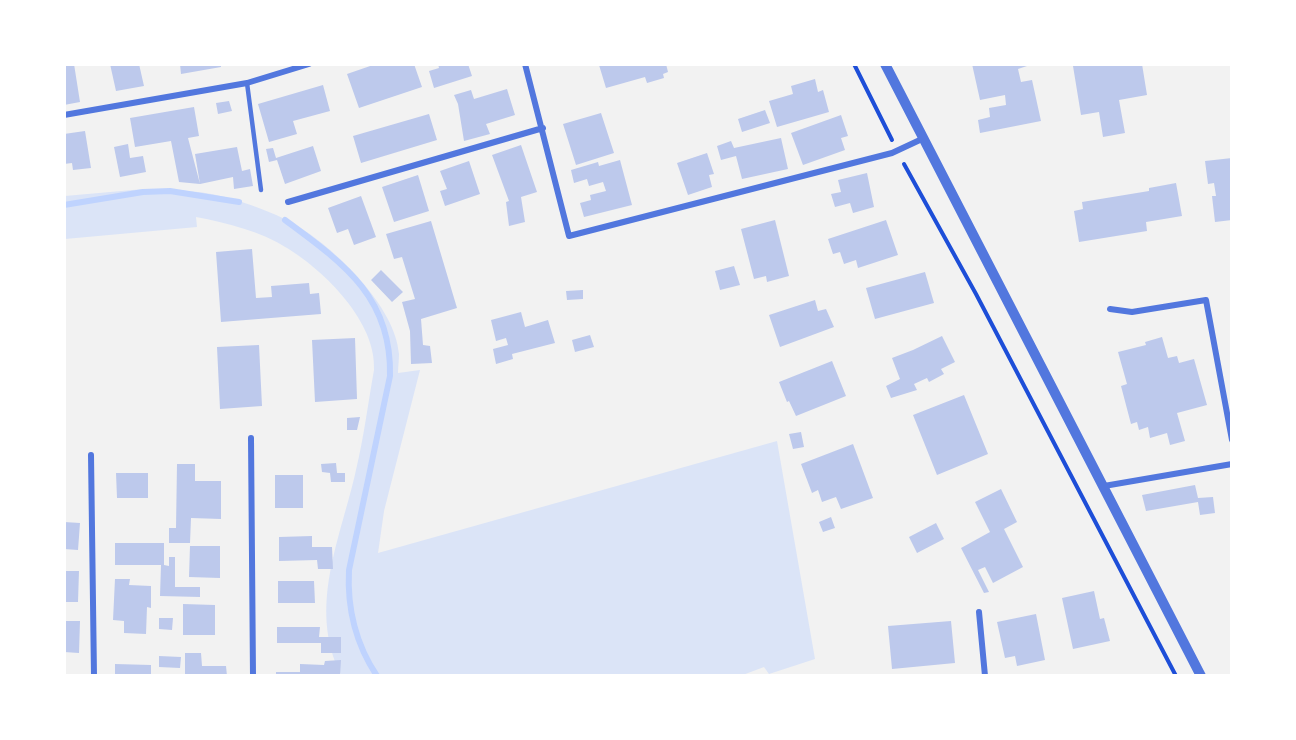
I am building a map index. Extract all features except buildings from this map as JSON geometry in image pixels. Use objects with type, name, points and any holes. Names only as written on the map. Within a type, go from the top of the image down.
[{"type":"street","points":[[64,115],[247,82],[309,64]]},
{"type":"street","points":[[525,64],[569,236],[892,153],[922,139]]},
{"type":"street","points":[[885,64],[1201,675]]},
{"type":"street","points":[[288,202],[543,128]]},
{"type":"street","points":[[1110,309],[1132,312],[1206,300],[1232,440]]},
{"type":"street","points":[[251,438],[253,675]]},
{"type":"street","points":[[91,455],[94,675]]},
{"type":"street","points":[[1104,486],[1232,464]]},
{"type":"street","points":[[979,612],[985,675]]},
{"type":"lane","points":[[247,82],[261,190]]},
{"type":"path","points":[[854,64],[892,140]]},
{"type":"path","points":[[904,164],[976,294],[1176,675]]},
{"type":"shaded area","points":[[144,189],[214,194],[284,219],[314,237],[330,250],[347,265],[376,300],[395,336],[399,354],[398,373],[420,370],[384,511],[378,553],[777,441],[815,659],[769,674],[764,667],[740,676],[341,675],[331,649],[327,624],[327,598],[330,572],[359,458],[374,370],[373,352],[367,334],[346,300],[317,270],[277,242],[243,228],[196,217],[197,227],[65,239],[65,196]]},
{"type":"waterway","points":[[64,205],[143,192],[170,191],[239,202]]},
{"type":"waterway","points":[[285,220],[326,251],[360,284],[383,324],[388,348],[390,376],[349,570],[349,598],[354,625],[363,651],[377,676]]}]
